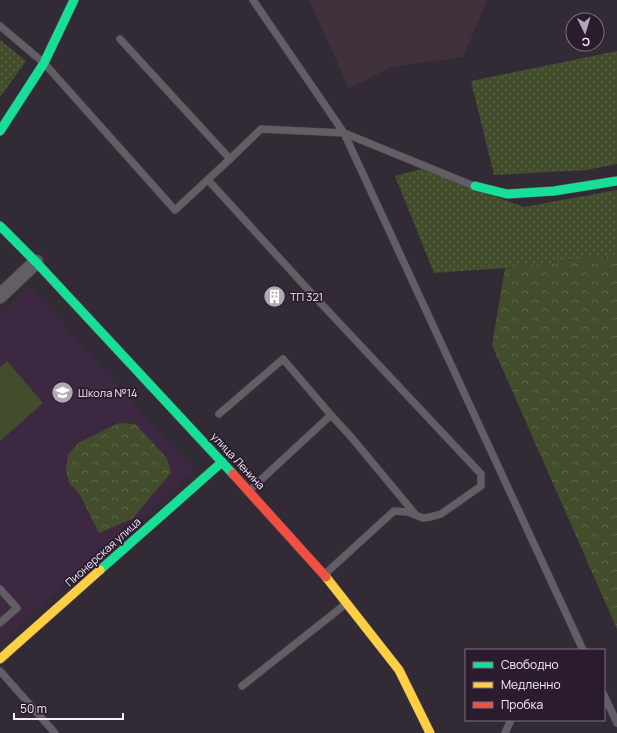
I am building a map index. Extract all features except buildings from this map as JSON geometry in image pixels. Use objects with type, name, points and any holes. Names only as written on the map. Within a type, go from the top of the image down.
[{"type":"street","points":[[0,131],[44,63],[72,1]]},
{"type":"street","points":[[474,186],[507,194],[554,191],[617,181]]},
{"type":"street","name":"улица Ленина","points":[[0,226],[36,262],[324,574],[399,670],[430,733]]},
{"type":"street","points":[[0,296],[36,262]]},
{"type":"street","name":"Пионерская улица","points":[[0,659],[222,462]]},
{"type":"lane","points":[[252,0],[344,133],[583,649]]},
{"type":"lane","points":[[0,26],[44,63],[175,210],[261,129],[344,133],[474,186]]},
{"type":"lane","points":[[120,39],[230,159]]},
{"type":"lane","points":[[208,180],[314,296],[481,474],[481,486],[441,514],[423,518],[408,512],[394,511],[324,574]]},
{"type":"lane","points":[[219,414],[284,359],[352,438],[415,515]]},
{"type":"lane","points":[[249,491],[331,415]]},
{"type":"lane","points":[[0,589],[17,608],[0,623]]},
{"type":"lane","points":[[242,686],[347,603]]},
{"type":"lane","points":[[0,671],[55,733]]},
{"type":"lane","points":[[605,697],[617,723]]},
{"type":"lane","points":[[505,733],[511,721]]},
{"type":"shaded area","points":[[309,0],[487,0],[463,57],[390,67],[349,88]]},
{"type":"shaded area","name":"Школа №14","points":[[30,287],[194,471],[0,642],[0,314]]},
{"type":"green space","points":[[0,40],[26,61],[0,97]]},
{"type":"green space","points":[[617,51],[617,164],[586,170],[494,175],[471,81]]},
{"type":"green space","points":[[422,169],[524,207],[617,190],[617,255],[505,268],[434,273],[395,176]]},
{"type":"green space","points":[[617,255],[617,629],[492,345],[505,268]]},
{"type":"green space","points":[[7,361],[43,403],[0,441],[0,367]]},
{"type":"green space","points":[[119,423],[135,424],[167,458],[171,473],[132,519],[99,533],[79,493],[69,483],[66,469],[68,455],[78,443]]},
{"type":"traffic: fast","points":[[0,131],[44,63],[74,0]]},
{"type":"traffic: fast","points":[[475,186],[507,194],[554,191],[617,181]]},
{"type":"traffic: fast","points":[[0,226],[36,262],[233,474]]},
{"type":"traffic: fast","points":[[100,570],[222,462]]},
{"type":"traffic: slow","points":[[0,659],[100,570]]},
{"type":"traffic: slow","points":[[326,577],[399,670],[430,733]]},
{"type":"traffic: jam","points":[[233,474],[326,577]]},
{"type":"place","name":"ТП 321","points":[[275,297]]},
{"type":"place","name":"Школа №14","points":[[62,393]]}]
